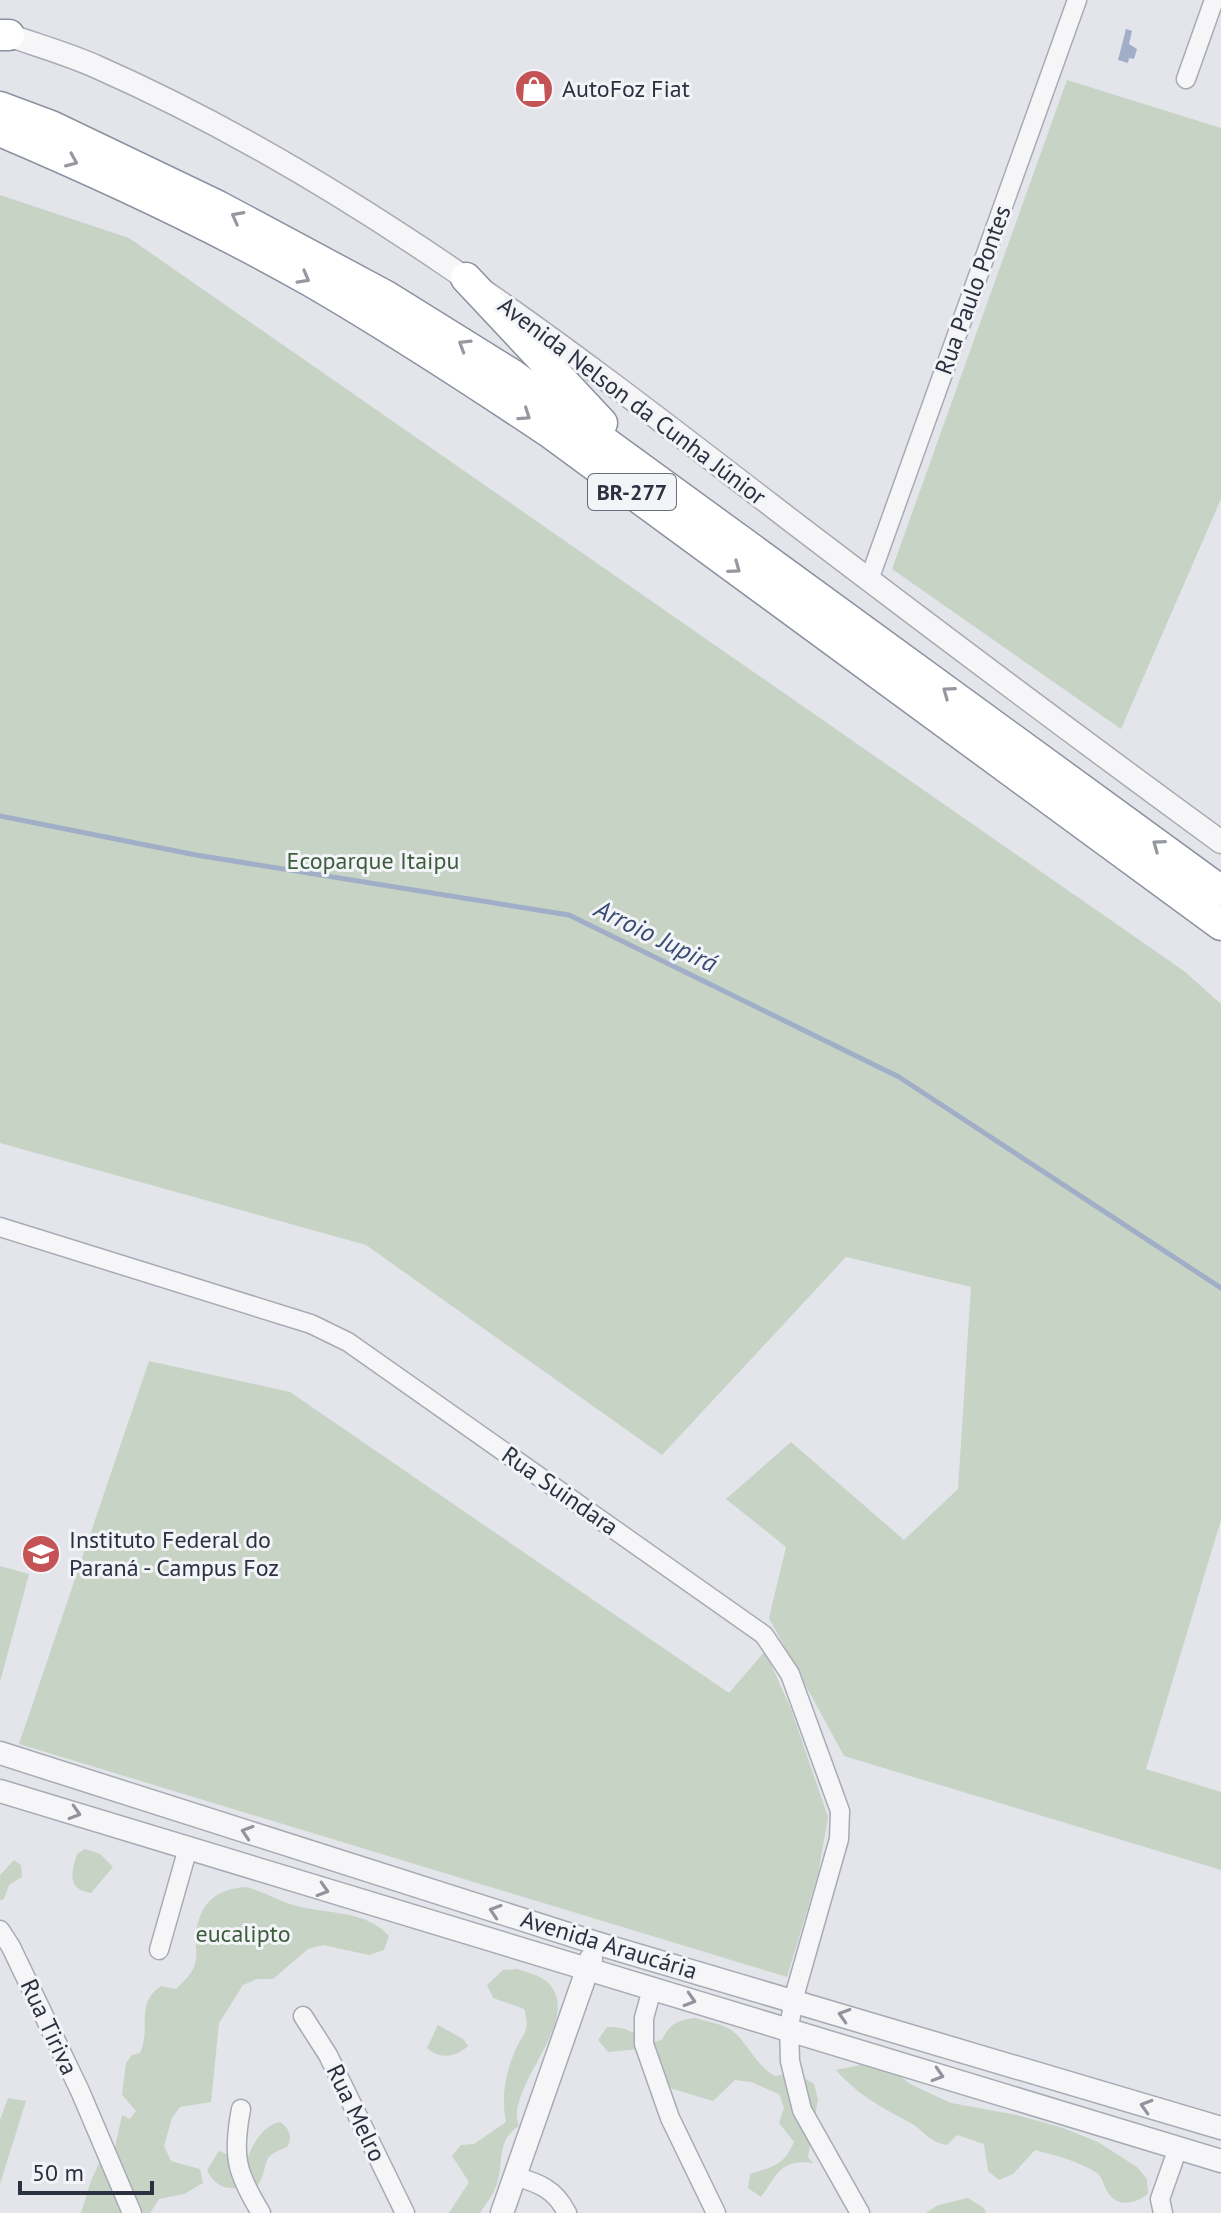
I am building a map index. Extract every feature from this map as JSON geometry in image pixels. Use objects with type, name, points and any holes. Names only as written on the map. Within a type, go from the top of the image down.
[{"type":"highway","name":"BR-277","points":[[0,107],[51,126],[218,206],[386,296],[513,375],[1221,891]]},
{"type":"highway","name":"BR-277","points":[[0,131],[185,214],[311,281],[437,357],[549,432],[1221,925]]},
{"type":"highway","points":[[466,278],[602,423],[721,527]]},
{"type":"street","name":"Rua Paulo Pontes","points":[[869,580],[1077,0]]},
{"type":"street","points":[[1186,79],[1215,7]]},
{"type":"street","name":"Avenida Nelson da Cunha Júnior","points":[[3,34],[94,65],[282,161],[466,278],[609,380],[869,580],[1221,842]]},
{"type":"street","name":"Rua Suindara","points":[[0,1227],[311,1324],[348,1342],[764,1635],[790,1674],[840,1811],[839,1839],[795,1995],[789,2030],[793,2080],[802,2110],[860,2213]]},
{"type":"street","name":"Avenida Araucária","points":[[0,1753],[596,1943],[795,1995],[1221,2128]]},
{"type":"street","name":"Avenida Araucária","points":[[0,1791],[1221,2161]]},
{"type":"street","points":[[159,1950],[188,1848]]},
{"type":"street","name":"Rua Tiriva","points":[[0,1930],[11,1947],[96,2126],[132,2213]]},
{"type":"street","points":[[502,2213],[596,1943]]},
{"type":"street","points":[[652,1989],[644,2018],[644,2044],[670,2118],[716,2213]]},
{"type":"street","name":"Rua Melro","points":[[303,2016],[328,2055],[405,2213]]},
{"type":"street","points":[[241,2109],[235,2142],[236,2156],[242,2178],[261,2213]]},
{"type":"street","points":[[1163,2213],[1160,2199],[1178,2148]]},
{"type":"street","points":[[514,2176],[543,2184],[552,2191],[567,2213]]},
{"type":"green space","points":[[1067,80],[1221,128],[1221,499],[1121,729],[892,569]]},
{"type":"green space","name":"Ecoparque Itaipu","points":[[0,195],[129,238],[1184,971],[1221,1004],[1221,1520],[1146,1769],[1221,1792],[1221,1870],[844,1756],[769,1618],[786,1547],[726,1499],[791,1442],[904,1540],[958,1489],[971,1287],[846,1257],[662,1455],[366,1245],[0,1143]]},
{"type":"green space","points":[[149,1361],[290,1392],[729,1693],[765,1651],[791,1709],[828,1817],[818,1874],[787,1977],[19,1744]]},
{"type":"green space","points":[[0,1566],[29,1574],[0,1682]]},
{"type":"green space","points":[[85,1849],[100,1854],[113,1867],[91,1893],[78,1888],[73,1880],[77,1854]]},
{"type":"green space","points":[[14,1860],[21,1865],[22,1877],[9,1885],[4,1899],[0,1900],[0,1875]]},
{"type":"green space","name":"eucalipto","points":[[246,1887],[294,1905],[370,1922],[389,1936],[384,1950],[369,1955],[323,1945],[308,1949],[273,1979],[257,1979],[243,1985],[219,2023],[211,2102],[180,2107],[172,2118],[164,2146],[171,2161],[200,2169],[203,2183],[184,2194],[159,2199],[150,2213],[126,2213],[113,2156],[122,2115],[130,2119],[136,2111],[122,2095],[126,2063],[132,2055],[140,2053],[143,2043],[148,2001],[161,1986],[176,1989],[192,1971],[196,1960],[198,1922],[206,1905],[218,1894]]},
{"type":"green space","points":[[517,1969],[546,1981],[556,1996],[557,2013],[552,2032],[522,2092],[517,2110],[519,2126],[504,2145],[494,2192],[480,2213],[449,2213],[469,2182],[452,2156],[461,2145],[474,2144],[506,2122],[506,2077],[527,2023],[524,2009],[493,1998],[487,1985],[503,1970]]},
{"type":"green space","points":[[695,2018],[732,2031],[763,2067],[775,2076],[796,2075],[814,2084],[818,2099],[808,2157],[813,2163],[787,2166],[776,2175],[761,2197],[748,2188],[750,2174],[781,2161],[794,2142],[779,2123],[784,2108],[779,2094],[751,2082],[735,2080],[713,2101],[670,2088],[663,2083],[640,2049],[608,2052],[598,2040],[607,2027],[629,2030],[647,2043],[662,2040],[675,2024]]},
{"type":"green space","points":[[438,2025],[463,2039],[468,2046],[448,2056],[432,2052],[427,2048]]},
{"type":"green space","points":[[865,2064],[896,2073],[910,2084],[951,2103],[1017,2115],[1098,2142],[1137,2167],[1147,2179],[1148,2194],[1133,2202],[1123,2203],[1109,2194],[1095,2172],[1070,2160],[1035,2150],[1013,2174],[999,2180],[988,2171],[984,2144],[957,2135],[947,2145],[935,2141],[861,2094],[836,2070]]},
{"type":"green space","points":[[8,2098],[26,2101],[0,2184],[0,2120]]},
{"type":"green space","points":[[280,2122],[290,2133],[289,2143],[267,2159],[257,2186],[228,2188],[211,2178],[207,2170],[219,2151],[246,2162],[258,2137],[268,2127]]},
{"type":"green space","points":[[100,2161],[121,2213],[81,2213]]},
{"type":"green space","points":[[968,2198],[984,2208],[986,2213],[926,2213],[938,2205]]},
{"type":"water","points":[[1126,29],[1132,31],[1129,44],[1137,49],[1134,59],[1129,58],[1128,63],[1118,60]]},
{"type":"waterway","name":"Arroio Jupirá","points":[[0,816],[196,855],[569,915],[899,1077],[1221,1288]]},
{"type":"place","name":"AutoFoz Fiat","points":[[534,89]]},
{"type":"place","name":"Instituto Federal do Paraná - Campus Foz","points":[[41,1554]]}]
